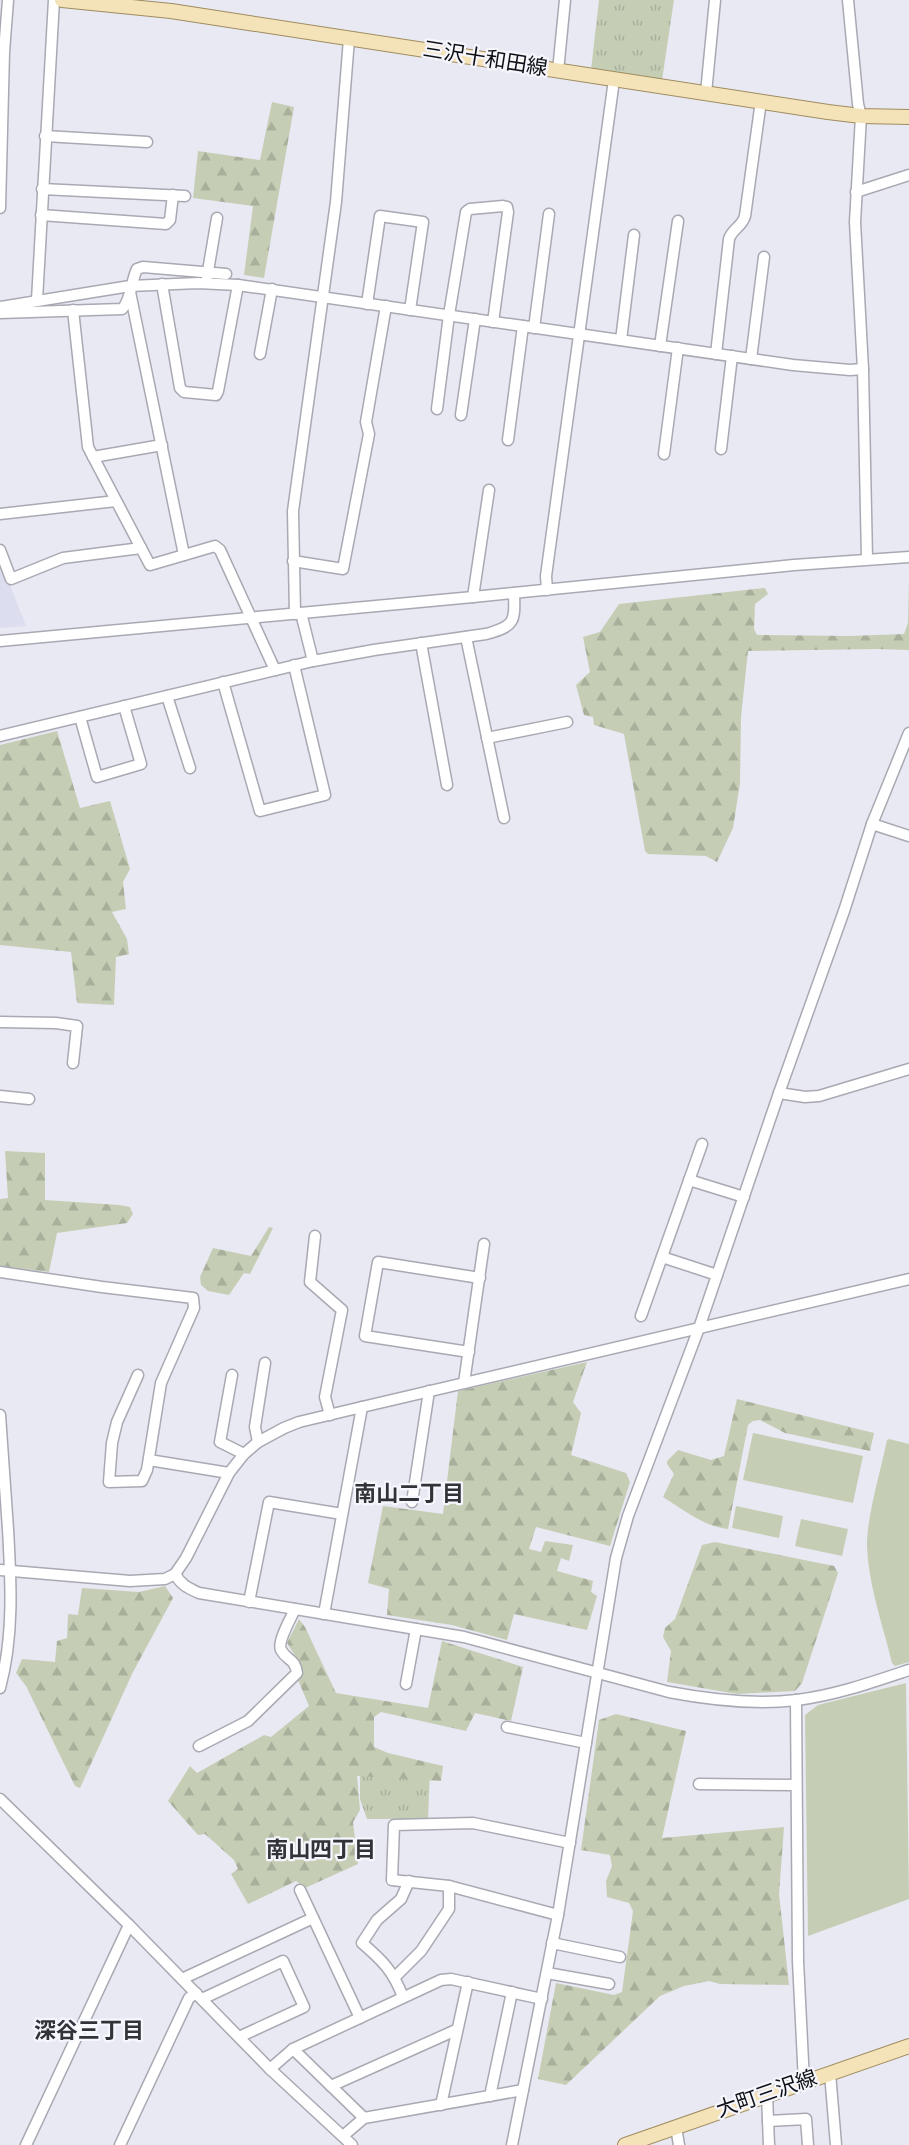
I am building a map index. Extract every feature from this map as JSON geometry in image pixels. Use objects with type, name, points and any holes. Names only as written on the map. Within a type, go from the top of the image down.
[{"type":"main road","name":"三沢十和田線","points":[[62,0],[171,11],[861,116],[909,117]]},
{"type":"main road","name":"大町三沢線","points":[[625,2145],[909,2046]]},
{"type":"street","points":[[0,208],[4,52],[8,0]]},
{"type":"street","points":[[37,300],[54,0]]},
{"type":"street","points":[[558,71],[565,0]]},
{"type":"street","points":[[706,93],[715,0]]},
{"type":"street","points":[[848,0],[861,116],[856,192],[856,248],[863,369],[867,559]]},
{"type":"street","points":[[313,661],[298,614],[293,561],[293,511],[336,202],[349,39]]},
{"type":"street","points":[[547,590],[546,576],[614,80]]},
{"type":"street","points":[[716,354],[730,233],[743,223],[745,216],[761,101]]},
{"type":"street","points":[[45,136],[147,142]]},
{"type":"street","points":[[856,192],[909,175]]},
{"type":"street","points":[[42,189],[185,196]]},
{"type":"street","points":[[41,215],[166,224],[170,220],[173,195]]},
{"type":"street","points":[[437,409],[449,315],[466,212],[470,209],[503,206],[507,207],[508,212],[492,322]]},
{"type":"street","points":[[508,440],[549,214]]},
{"type":"street","points":[[367,304],[380,216],[423,222],[410,310]]},
{"type":"street","points":[[207,284],[217,218]]},
{"type":"street","points":[[660,346],[678,221]]},
{"type":"street","points":[[621,340],[634,235]]},
{"type":"street","points":[[751,359],[764,258]]},
{"type":"street","points":[[0,313],[122,309],[125,307],[137,269],[143,267],[226,274]]},
{"type":"street","points":[[0,307],[162,284],[238,285],[793,365],[863,369]]},
{"type":"street","points":[[162,284],[180,388],[184,392],[216,395],[238,285]]},
{"type":"street","points":[[130,289],[184,555]]},
{"type":"street","points":[[260,354],[272,289]]},
{"type":"street","points":[[293,561],[343,569],[369,434],[366,422],[386,306]]},
{"type":"street","points":[[73,310],[88,447],[150,565],[214,546],[220,550],[275,670]]},
{"type":"street","points":[[461,416],[475,319]]},
{"type":"street","points":[[664,454],[678,348]]},
{"type":"street","points":[[721,449],[732,356]]},
{"type":"street","points":[[93,457],[162,445]]},
{"type":"street","points":[[473,597],[489,490]]},
{"type":"street","points":[[0,514],[116,501]]},
{"type":"street","points":[[0,550],[11,579],[63,558],[141,548]]},
{"type":"street","points":[[0,641],[867,559],[909,557]]},
{"type":"street","points":[[0,736],[294,665],[502,629],[510,625],[514,619],[514,593]]},
{"type":"street","points":[[466,637],[504,818]]},
{"type":"street","points":[[421,643],[447,785]]},
{"type":"street","points":[[223,682],[260,811],[325,795],[294,665]]},
{"type":"street","points":[[167,696],[190,768]]},
{"type":"street","points":[[80,717],[97,777],[141,764],[124,706]]},
{"type":"street","points":[[487,738],[567,722]]},
{"type":"street","points":[[513,2145],[558,1916],[616,1558],[628,1516],[699,1328],[872,824],[909,733]]},
{"type":"street","points":[[872,824],[909,836]]},
{"type":"street","points":[[0,1022],[56,1023],[77,1026],[73,1063]]},
{"type":"street","points":[[779,1093],[805,1097],[819,1096],[909,1069]]},
{"type":"street","points":[[0,1096],[28,1099]]},
{"type":"street","points":[[641,1316],[702,1144]]},
{"type":"street","points":[[689,1180],[744,1197]]},
{"type":"street","points":[[315,1236],[310,1282],[342,1310],[325,1397],[330,1415]]},
{"type":"street","points":[[464,1383],[484,1244]]},
{"type":"street","points":[[662,1257],[717,1275]]},
{"type":"street","points":[[469,1352],[365,1336],[378,1262],[480,1278]]},
{"type":"street","points":[[0,1272],[193,1298],[194,1308],[161,1383],[149,1460],[142,1481],[109,1482],[112,1443],[117,1422],[138,1375]]},
{"type":"street","points":[[5,1570],[130,1581],[165,1579],[175,1574],[186,1558],[229,1473],[244,1454],[258,1442],[299,1422],[909,1279]]},
{"type":"street","points":[[258,1442],[255,1427],[265,1364]]},
{"type":"street","points":[[232,1375],[220,1442],[244,1454]]},
{"type":"street","points":[[412,1502],[429,1391]]},
{"type":"street","points":[[324,1614],[362,1407]]},
{"type":"street","points":[[0,1415],[5,1570],[11,1624],[0,1688]]},
{"type":"street","points":[[149,1460],[229,1473]]},
{"type":"street","points":[[249,1602],[269,1502],[342,1514]]},
{"type":"street","points":[[175,1574],[188,1588],[220,1598],[416,1629],[500,1646],[669,1692],[703,1699],[796,1700],[868,1684],[909,1670]]},
{"type":"street","points":[[199,1746],[248,1722],[297,1673],[296,1664],[281,1650],[280,1642],[295,1610]]},
{"type":"street","points":[[406,1684],[416,1629]]},
{"type":"street","points":[[796,1700],[798,1961],[804,2082]]},
{"type":"street","points":[[507,1726],[586,1743]]},
{"type":"street","points":[[699,1784],[796,1785]]},
{"type":"street","points":[[0,1799],[129,1925],[270,2069],[352,2145]]},
{"type":"street","points":[[558,1916],[449,1886],[392,1880],[394,1825],[473,1823],[570,1843]]},
{"type":"street","points":[[403,1997],[395,1977],[382,1960],[362,1943],[377,1920],[401,1899],[409,1881]]},
{"type":"street","points":[[395,1977],[421,1951],[449,1910],[449,1886]]},
{"type":"street","points":[[300,1890],[360,2018]]},
{"type":"street","points":[[182,1979],[313,1918]]},
{"type":"street","points":[[26,2145],[129,1925]]},
{"type":"street","points":[[552,1943],[620,1957]]},
{"type":"street","points":[[120,2145],[189,1998],[199,1996],[283,1961],[304,2007],[239,2037]]},
{"type":"street","points":[[547,1972],[609,1984]]},
{"type":"street","points":[[270,2069],[293,2049],[441,1980],[468,1982],[542,1999]]},
{"type":"street","points":[[441,2105],[468,1982]]},
{"type":"street","points":[[490,2096],[512,1992]]},
{"type":"street","points":[[331,2086],[456,2030]]},
{"type":"street","points":[[293,2049],[364,2118]]},
{"type":"street","points":[[830,2073],[836,2145]]},
{"type":"street","points":[[343,2136],[364,2118],[523,2090]]},
{"type":"street","points":[[767,2095],[769,2145]]},
{"type":"street","points":[[768,2121],[807,2119],[808,2145]]},
{"type":"street","points":[[676,2127],[679,2145]]},
{"type":"shaded area","points":[[0,560],[26,626],[0,628]]},
{"type":"green space","points":[[599,0],[674,0],[662,80],[591,70]]},
{"type":"green space","points":[[272,102],[294,107],[264,278],[244,275],[253,206],[193,198],[198,151],[260,160]]},
{"type":"green space","points":[[909,581],[909,650],[748,651],[741,717],[740,783],[733,828],[717,862],[706,856],[648,854],[645,851],[624,734],[594,725],[593,717],[584,715],[576,685],[590,672],[583,637],[600,632],[619,604],[765,588],[768,594],[755,604],[754,629],[757,635],[904,634],[908,623]]},
{"type":"green space","points":[[57,731],[80,808],[110,801],[130,869],[123,882],[126,909],[112,912],[127,939],[129,954],[116,957],[114,1005],[77,1003],[71,952],[0,945],[0,745]]},
{"type":"green space","points":[[5,1151],[45,1153],[45,1200],[119,1205],[130,1207],[133,1214],[127,1223],[57,1233],[49,1272],[0,1266],[0,1199],[8,1198]]},
{"type":"green space","points":[[269,1227],[273,1228],[250,1274],[244,1273],[229,1295],[208,1291],[201,1285],[200,1277],[213,1248],[251,1256]]},
{"type":"green space","points":[[587,1362],[573,1402],[581,1413],[571,1455],[626,1473],[630,1482],[610,1546],[536,1527],[529,1549],[541,1552],[545,1541],[573,1545],[569,1561],[561,1558],[557,1571],[593,1581],[591,1592],[597,1596],[587,1630],[514,1614],[507,1640],[452,1625],[387,1615],[389,1589],[368,1583],[383,1506],[443,1514],[458,1391]]},
{"type":"green space","points":[[737,1399],[874,1433],[870,1451],[785,1433],[760,1420],[753,1421],[748,1425],[728,1529],[711,1525],[663,1497],[674,1474],[667,1461],[678,1450],[711,1460],[724,1456]]},
{"type":"green space","points":[[753,1433],[863,1456],[853,1503],[743,1480]]},
{"type":"green space","points":[[889,1439],[909,1444],[909,1662],[895,1666],[892,1663],[873,1589],[867,1545],[872,1507]]},
{"type":"green space","points":[[736,1506],[783,1516],[779,1538],[732,1528]]},
{"type":"green space","points":[[801,1519],[848,1529],[842,1556],[795,1546]]},
{"type":"green space","points":[[715,1542],[834,1566],[838,1573],[802,1683],[795,1691],[737,1694],[667,1682],[671,1651],[663,1637],[665,1628],[675,1619],[702,1545]]},
{"type":"green space","points":[[165,1586],[173,1598],[133,1672],[80,1788],[75,1786],[26,1686],[16,1673],[22,1659],[55,1662],[57,1641],[67,1638],[68,1614],[78,1615],[82,1588],[139,1592]]},
{"type":"green space","points":[[299,1619],[336,1693],[428,1708],[442,1641],[523,1667],[511,1721],[475,1713],[466,1731],[381,1712],[374,1717],[374,1747],[388,1753],[443,1766],[441,1781],[357,1776],[360,1810],[353,1822],[358,1864],[305,1888],[296,1881],[248,1904],[231,1874],[238,1869],[234,1860],[205,1834],[198,1835],[168,1801],[190,1766],[197,1773],[264,1735],[271,1737],[309,1706],[298,1680],[302,1675],[299,1662],[287,1643]]},
{"type":"green space","points":[[906,1683],[909,1899],[808,1936],[805,1715],[818,1705]]},
{"type":"green space","points":[[616,1714],[686,1731],[662,1838],[784,1827],[779,1894],[789,1985],[720,1984],[709,1981],[684,1986],[660,1996],[566,2085],[538,2079],[556,1983],[614,1995],[622,1992],[633,1911],[629,1903],[607,1897],[606,1881],[612,1866],[610,1855],[581,1850],[599,1720]]},
{"type":"green space","points":[[360,1756],[430,1769],[428,1819],[367,1819],[360,1799]]},
{"type":"district","name":"南山二丁目","points":[[409,1495]]},
{"type":"district","name":"南山四丁目","points":[[321,1851]]},
{"type":"district","name":"深谷三丁目","points":[[89,2032]]}]
